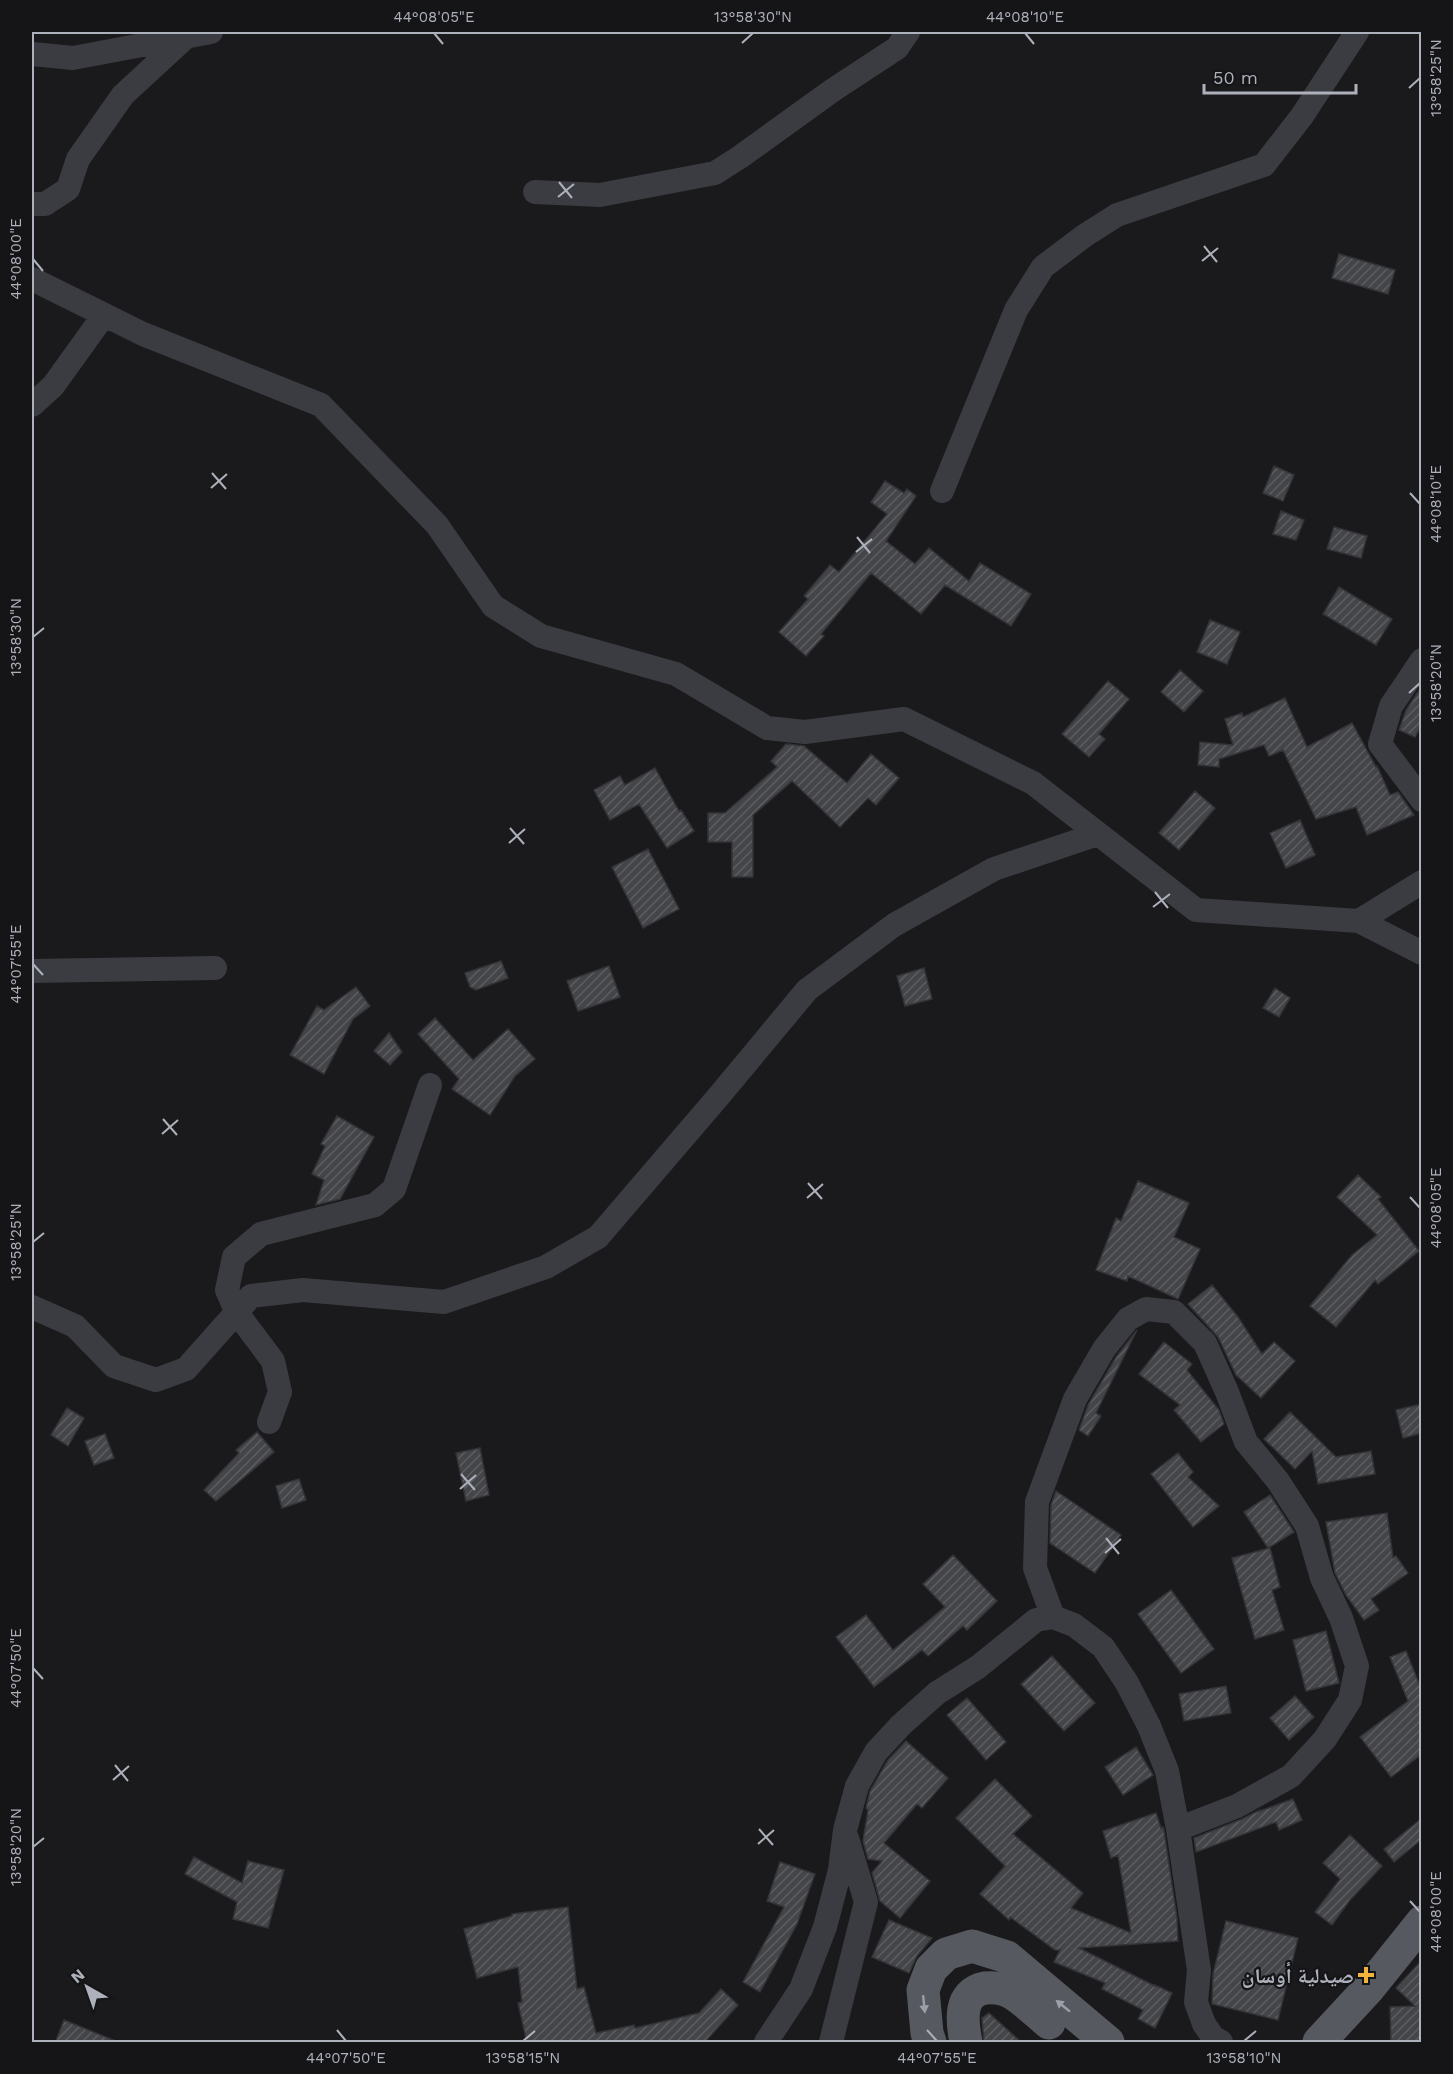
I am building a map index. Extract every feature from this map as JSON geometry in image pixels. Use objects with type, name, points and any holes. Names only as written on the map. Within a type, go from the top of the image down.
[{"type":"main road","points":[[1318,2043],[1369,1988],[1422,1922]]},
{"type":"main road","points":[[930,2043],[923,1989],[931,1968],[946,1954],[972,1946],[1007,1957],[1108,2043]]},
{"type":"main road","points":[[1342,2043],[1381,2006],[1422,1954]]},
{"type":"main road","points":[[966,2043],[962,2019],[966,2000],[976,1990],[994,1987],[1011,1992],[1074,2043]]},
{"type":"street","points":[[32,54],[73,58],[211,32]]},
{"type":"street","points":[[535,192],[600,195],[715,173],[897,48],[908,32]]},
{"type":"street","points":[[942,491],[1016,310],[1043,267],[1117,215],[1264,165],[1302,116],[1357,32]]},
{"type":"street","points":[[32,204],[45,204],[68,189],[78,159],[123,96],[187,36]]},
{"type":"street","points":[[32,279],[143,334],[321,405],[437,525],[493,606],[541,636],[676,674],[767,728],[805,732],[904,719],[1033,783],[1196,910],[1359,921],[1422,953]]},
{"type":"street","points":[[32,405],[53,386],[104,315]]},
{"type":"street","points":[[1422,660],[1391,706],[1380,744],[1422,800]]},
{"type":"street","points":[[32,1306],[75,1326],[114,1366],[156,1380],[186,1369],[251,1296],[303,1290],[444,1302],[546,1267],[598,1237],[807,990],[894,925],[994,869],[1098,834]]},
{"type":"street","points":[[1359,921],[1422,882]]},
{"type":"street","points":[[32,971],[215,968]]},
{"type":"street","points":[[269,1422],[280,1392],[273,1361],[237,1313],[227,1290],[234,1257],[261,1234],[375,1205],[394,1189],[430,1085]]},
{"type":"street","points":[[1053,1617],[1035,1568],[1037,1502],[1075,1399],[1104,1349],[1128,1319],[1146,1309],[1174,1312],[1205,1343],[1246,1442],[1278,1481],[1307,1526],[1322,1578],[1341,1618],[1357,1666],[1350,1700],[1325,1739],[1292,1776],[1237,1806],[1178,1829]]},
{"type":"street","points":[[766,2043],[801,1989],[825,1927],[840,1870],[845,1830],[858,1786],[876,1752],[901,1725],[937,1693],[978,1667],[1036,1620],[1053,1617],[1074,1625],[1103,1647],[1127,1683],[1149,1726],[1167,1771],[1199,1970],[1196,2002],[1204,2024],[1213,2037],[1221,2043]]},
{"type":"street","points":[[831,2043],[866,1902],[845,1830]]},
{"type":"building","points":[[1339,254],[1395,270],[1388,294],[1332,278]]},
{"type":"building","points":[[1274,466],[1294,475],[1283,501],[1263,493]]},
{"type":"building","points":[[885,481],[904,493],[907,489],[916,496],[886,541],[915,564],[929,548],[969,581],[980,563],[1031,594],[1011,626],[945,585],[921,614],[871,573],[821,634],[824,636],[806,656],[779,632],[808,599],[804,596],[830,565],[839,572],[887,514],[871,502]]},
{"type":"building","points":[[1281,511],[1304,520],[1296,540],[1273,534]]},
{"type":"building","points":[[1334,527],[1367,536],[1361,558],[1327,549]]},
{"type":"building","points":[[1339,587],[1392,619],[1376,645],[1323,614]]},
{"type":"building","points":[[1210,620],[1240,632],[1227,664],[1197,652]]},
{"type":"building","points":[[1180,670],[1203,691],[1184,712],[1161,692]]},
{"type":"building","points":[[1108,681],[1129,699],[1099,734],[1105,739],[1089,757],[1062,734]]},
{"type":"building","points":[[1422,686],[1422,724],[1415,737],[1399,730],[1406,710]]},
{"type":"building","points":[[1285,698],[1307,747],[1352,723],[1377,766],[1390,795],[1398,792],[1414,815],[1367,835],[1356,807],[1316,819],[1283,750],[1269,756],[1264,745],[1219,759],[1219,767],[1198,765],[1200,742],[1233,745],[1225,719],[1242,713],[1243,717]]},
{"type":"building","points":[[786,744],[804,746],[847,783],[871,754],[899,778],[876,805],[868,798],[840,827],[792,781],[753,815],[753,877],[732,877],[732,842],[708,842],[708,813],[725,813],[777,767],[771,761]]},
{"type":"building","points":[[655,768],[679,811],[681,810],[694,831],[667,848],[639,804],[610,820],[594,790],[620,776],[625,785]]},
{"type":"building","points":[[1195,791],[1215,808],[1179,850],[1159,833]]},
{"type":"building","points":[[1300,820],[1315,855],[1286,868],[1270,833]]},
{"type":"building","points":[[648,849],[679,909],[643,928],[612,867]]},
{"type":"building","points":[[501,961],[508,978],[476,990],[470,987],[465,973]]},
{"type":"building","points":[[609,966],[620,997],[578,1011],[567,981]]},
{"type":"building","points":[[924,968],[932,999],[905,1006],[897,976]]},
{"type":"building","points":[[356,987],[370,1006],[353,1019],[324,1074],[290,1055],[317,1006],[324,1010]]},
{"type":"building","points":[[1275,988],[1290,998],[1279,1017],[1263,1008]]},
{"type":"building","points":[[435,1018],[473,1060],[508,1029],[535,1059],[515,1076],[490,1115],[452,1089],[459,1079],[418,1034]]},
{"type":"building","points":[[389,1033],[402,1052],[390,1065],[374,1051]]},
{"type":"building","points":[[337,1116],[374,1137],[340,1199],[316,1205],[324,1180],[312,1174],[325,1146],[321,1144]]},
{"type":"building","points":[[1358,1175],[1381,1197],[1378,1199],[1419,1251],[1378,1284],[1375,1280],[1336,1327],[1310,1306],[1352,1255],[1377,1235],[1337,1197]]},
{"type":"building","points":[[1138,1181],[1189,1203],[1174,1237],[1200,1249],[1178,1299],[1128,1276],[1127,1281],[1096,1270],[1116,1218],[1121,1221]]},
{"type":"building","points":[[1212,1285],[1238,1317],[1262,1354],[1274,1342],[1295,1361],[1261,1398],[1236,1375],[1218,1337],[1188,1304]]},
{"type":"building","points":[[1137,1330],[1096,1413],[1101,1416],[1088,1436],[1079,1430],[1088,1405],[1116,1357]]},
{"type":"building","points":[[1164,1342],[1192,1364],[1187,1370],[1219,1410],[1224,1424],[1201,1442],[1174,1410],[1180,1405],[1139,1374]]},
{"type":"building","points":[[1422,1404],[1422,1433],[1403,1438],[1396,1410]]},
{"type":"building","points":[[67,1408],[84,1418],[68,1446],[51,1435]]},
{"type":"building","points":[[1290,1412],[1336,1457],[1371,1451],[1375,1474],[1318,1484],[1312,1451],[1295,1469],[1264,1439]]},
{"type":"building","points":[[257,1432],[274,1452],[216,1501],[204,1490],[239,1453],[236,1450]]},
{"type":"building","points":[[105,1434],[114,1458],[94,1465],[85,1441]]},
{"type":"building","points":[[480,1448],[489,1495],[466,1501],[456,1453]]},
{"type":"building","points":[[1178,1453],[1193,1472],[1188,1477],[1219,1506],[1193,1527],[1151,1474]]},
{"type":"building","points":[[299,1479],[306,1500],[282,1508],[276,1486]]},
{"type":"building","points":[[1056,1491],[1121,1535],[1095,1573],[1050,1543],[1051,1505]]},
{"type":"building","points":[[1270,1495],[1294,1532],[1268,1548],[1244,1512]]},
{"type":"building","points":[[1387,1513],[1393,1558],[1396,1556],[1408,1573],[1371,1599],[1379,1610],[1364,1620],[1346,1595],[1335,1573],[1326,1522]]},
{"type":"building","points":[[1270,1548],[1280,1587],[1272,1590],[1284,1630],[1255,1639],[1232,1558]]},
{"type":"building","points":[[953,1555],[997,1601],[967,1630],[963,1626],[928,1656],[922,1650],[874,1687],[836,1637],[866,1615],[893,1650],[945,1607],[923,1584]]},
{"type":"building","points":[[1171,1590],[1214,1649],[1181,1673],[1138,1614]]},
{"type":"building","points":[[1326,1631],[1339,1683],[1306,1691],[1293,1640]]},
{"type":"building","points":[[1406,1651],[1422,1691],[1422,1754],[1391,1777],[1360,1737],[1408,1701],[1390,1657]]},
{"type":"building","points":[[1052,1656],[1095,1703],[1064,1731],[1021,1684]]},
{"type":"building","points":[[1226,1686],[1231,1713],[1184,1721],[1179,1694]]},
{"type":"building","points":[[1295,1696],[1314,1717],[1289,1740],[1270,1718]]},
{"type":"building","points":[[967,1698],[1006,1742],[986,1760],[947,1715]]},
{"type":"building","points":[[906,1741],[948,1778],[922,1808],[917,1804],[884,1843],[930,1881],[900,1918],[880,1901],[872,1873],[882,1861],[868,1859],[863,1841],[870,1791],[888,1760]]},
{"type":"building","points":[[1136,1747],[1153,1775],[1123,1795],[1105,1767]]},
{"type":"building","points":[[995,1779],[1032,1816],[1013,1834],[1083,1893],[1071,1908],[1131,1933],[1118,1855],[1111,1858],[1103,1831],[1156,1813],[1164,1831],[1177,1918],[1178,1941],[1079,1948],[1172,1993],[1155,2028],[1138,2019],[1143,2010],[1102,1989],[1105,1983],[1054,1962],[1060,1950],[1055,1950],[1010,1917],[1009,1920],[980,1894],[1005,1866],[956,1818]]},
{"type":"building","points":[[1293,1799],[1302,1820],[1279,1830],[1276,1822],[1196,1852],[1194,1838],[1260,1810]]},
{"type":"building","points":[[1422,1818],[1422,1839],[1394,1862],[1384,1849]]},
{"type":"building","points":[[1350,1835],[1382,1866],[1350,1900],[1332,1925],[1315,1912],[1340,1879],[1323,1863]]},
{"type":"building","points":[[194,1857],[242,1883],[248,1861],[284,1870],[268,1928],[233,1919],[237,1902],[185,1874]]},
{"type":"building","points":[[780,1862],[815,1874],[797,1924],[760,1992],[743,1982],[784,1907],[767,1901]]},
{"type":"building","points":[[568,1907],[577,1989],[584,1987],[596,2033],[634,2025],[635,2028],[699,2013],[721,1989],[738,2005],[704,2043],[527,2043],[518,2003],[522,2002],[518,1967],[477,1978],[464,1929],[512,1916],[512,1914]]},
{"type":"building","points":[[889,1920],[932,1938],[917,1956],[909,1973],[872,1957]]},
{"type":"building","points":[[1226,1921],[1298,1938],[1278,2020],[1212,2004],[1213,1974]]},
{"type":"building","points":[[1422,1960],[1422,2043],[1391,2043],[1390,2007],[1415,2006],[1396,1988]]},
{"type":"building","points":[[989,2013],[1022,2043],[984,2043],[982,2018]]},
{"type":"building","points":[[64,2020],[118,2042],[118,2043],[55,2043]]},
{"type":"place","name":"صيدلية أوسان","points":[[1366,1975]]}]
